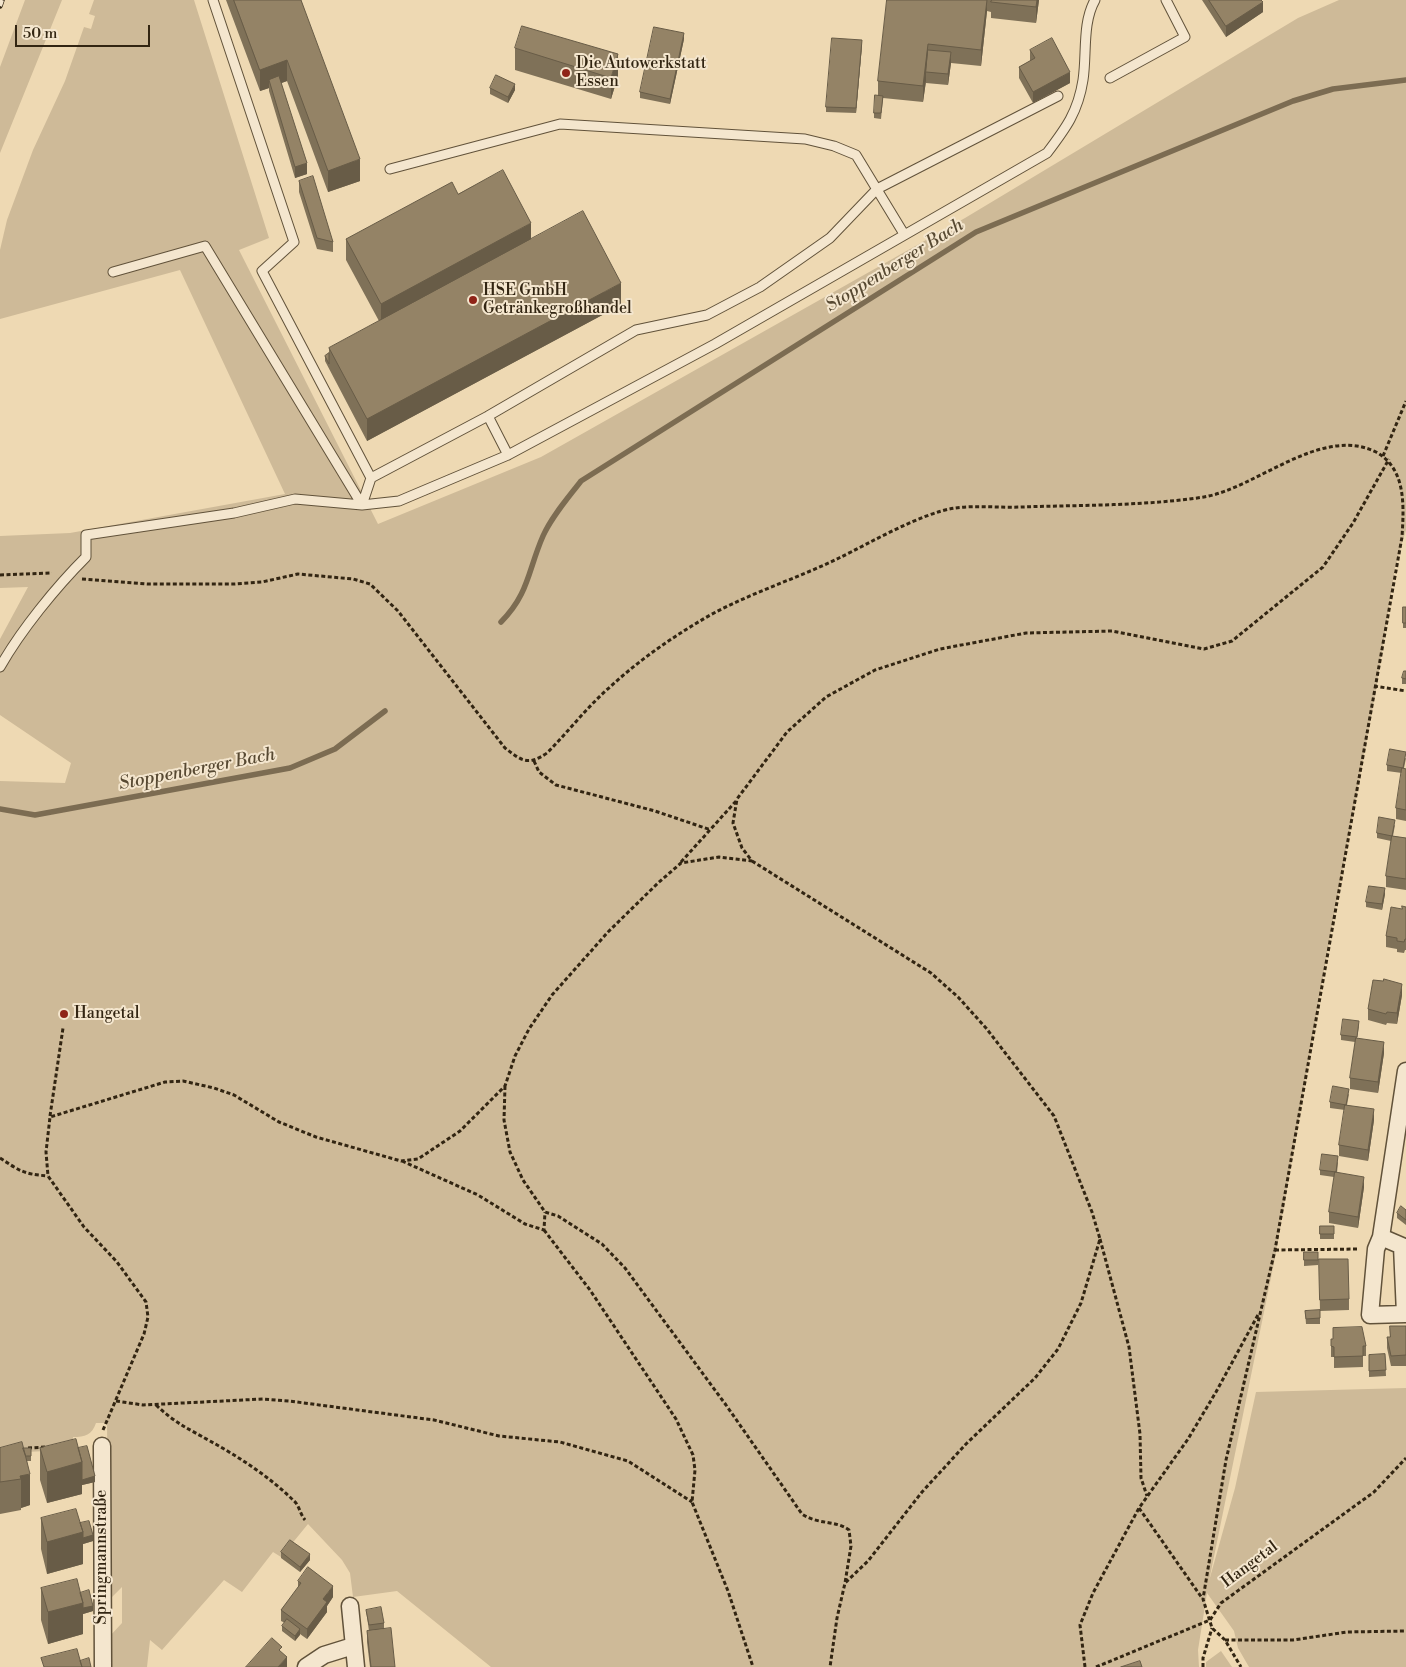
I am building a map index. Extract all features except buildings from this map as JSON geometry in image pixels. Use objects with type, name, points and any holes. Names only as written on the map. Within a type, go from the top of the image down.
[{"type":"street","points":[[1379,1243],[1400,1158],[1406,1071]]},
{"type":"street","name":"Springmannstraße","points":[[102,1446],[103,1667]]},
{"type":"street","points":[[350,1606],[356,1667]]},
{"type":"street","points":[[306,1667],[324,1655],[353,1646]]},
{"type":"lane","points":[[213,0],[294,242],[262,271],[371,478]]},
{"type":"lane","points":[[0,667],[10,650],[67,576],[86,557],[86,535],[234,513],[295,499],[362,505],[399,501],[508,455],[715,344],[1047,152],[1071,121],[1083,81],[1089,10],[1095,0]]},
{"type":"lane","points":[[1110,78],[1185,36],[1166,0]]},
{"type":"lane","points":[[362,505],[371,478],[488,416],[636,330],[707,314],[760,287],[830,238],[877,188],[1058,96]]},
{"type":"lane","points":[[390,169],[560,124],[805,139],[834,146],[856,155],[904,234]]},
{"type":"lane","points":[[113,272],[205,246],[362,505]]},
{"type":"lane","points":[[488,416],[508,455]]},
{"type":"path","points":[[1383,456],[1406,401]]},
{"type":"path","points":[[0,575],[52,573],[148,584],[224,584],[262,582],[298,574],[353,579],[370,584],[398,611],[505,748],[521,760],[534,761],[547,754],[609,688],[650,654],[702,620],[801,576],[913,522],[954,508],[1138,503],[1206,497],[1249,482],[1304,455],[1321,449],[1356,446],[1367,448],[1389,459],[1399,472],[1404,509],[1402,537],[1275,1250],[1226,1460],[1202,1599]]},
{"type":"path","points":[[544,1230],[545,1212],[523,1180],[510,1152],[504,1120],[505,1086],[515,1056],[529,1029],[552,995],[608,932],[681,863],[737,799],[793,726],[826,697],[884,667],[940,649],[1026,633],[1112,631],[1204,649],[1232,642],[1323,567],[1353,523],[1389,459]]},
{"type":"path","points":[[1374,686],[1406,691]]},
{"type":"path","points":[[534,761],[539,772],[556,785],[655,811],[710,830]]},
{"type":"path","points":[[737,799],[733,823],[742,848],[752,861],[923,968],[958,998],[980,1022],[1010,1056],[1054,1116],[1092,1212],[1129,1347],[1140,1434],[1141,1478],[1147,1496]]},
{"type":"path","points":[[681,863],[719,858],[752,861]]},
{"type":"path","points":[[63,1028],[46,1152],[48,1176],[84,1227],[117,1262],[146,1302],[148,1317],[144,1334],[104,1426],[102,1446]]},
{"type":"path","points":[[50,1117],[165,1082],[183,1081],[214,1088],[234,1095],[279,1122],[316,1137],[401,1161],[478,1195],[525,1224],[544,1230],[590,1290],[676,1419],[693,1455],[695,1470],[692,1502],[728,1591],[753,1667]]},
{"type":"path","points":[[401,1161],[418,1159],[445,1143],[460,1131],[505,1086]]},
{"type":"path","points":[[0,1158],[14,1169],[48,1176]]},
{"type":"path","points":[[545,1212],[558,1216],[602,1244],[625,1268],[726,1405],[802,1514],[818,1523],[834,1524],[850,1530],[851,1546],[830,1667]]},
{"type":"path","points":[[845,1583],[868,1561],[922,1492],[992,1417],[1035,1378],[1058,1349],[1081,1303],[1100,1239]]},
{"type":"path","points":[[1275,1250],[1379,1243]]},
{"type":"path","points":[[1085,1667],[1080,1625],[1084,1614],[1139,1508],[1212,1400],[1262,1308]]},
{"type":"path","points":[[116,1401],[155,1404],[263,1399],[289,1401],[434,1420],[499,1436],[560,1442],[628,1461],[692,1502]]},
{"type":"path","points":[[155,1404],[174,1422],[209,1440],[261,1475],[296,1502],[298,1512],[305,1520]]},
{"type":"path","points":[[18,1448],[55,1447]]},
{"type":"path","name":"Hangetal","points":[[1210,1620],[1221,1603],[1374,1492],[1406,1458]]},
{"type":"path","points":[[1139,1508],[1202,1599],[1212,1628],[1203,1658],[1203,1667]]},
{"type":"path","points":[[1096,1667],[1210,1620]]},
{"type":"path","points":[[1212,1628],[1225,1640],[1241,1667]]},
{"type":"path","points":[[1225,1640],[1293,1640],[1346,1632],[1406,1631]]},
{"type":"shaded area","points":[[25,0],[62,0],[0,153],[0,67]]},
{"type":"shaded area","points":[[94,0],[194,0],[269,238],[239,250],[378,524],[541,457],[965,218],[1298,18],[1339,0],[1406,0],[1406,530],[1395,567],[1376,690],[1329,942],[1275,1258],[1209,1581],[1235,1488],[1256,1392],[1406,1388],[1406,1667],[1249,1667],[1238,1648],[1234,1631],[1207,1593],[1198,1650],[1199,1667],[491,1667],[397,1591],[353,1597],[350,1573],[342,1560],[308,1524],[281,1557],[273,1552],[242,1592],[224,1580],[162,1650],[150,1640],[147,1667],[109,1667],[109,1637],[122,1623],[122,1587],[109,1600],[107,1423],[96,1423],[88,1434],[73,1437],[72,1450],[0,1453],[0,781],[65,783],[71,763],[0,715],[0,639],[28,587],[0,588],[0,536],[70,533],[285,494],[180,270],[0,319],[0,250],[7,220],[33,150],[65,81],[84,27],[91,29],[95,16],[89,14]]},
{"type":"shaded area","points":[[1221,1651],[1232,1667],[1206,1667],[1206,1662]]},
{"type":"waterway","name":"Stoppenberger Bach","points":[[501,622],[510,612],[523,591],[538,548],[551,521],[581,481],[976,232],[1293,101],[1333,89],[1406,80]]},
{"type":"waterway","name":"Stoppenberger Bach","points":[[0,809],[35,815],[290,768],[335,749],[385,711]]},
{"type":"railway","points":[[0,6],[2,0]]},
{"type":"place","name":"Die Autowerkstatt Essen","points":[[566,73]]},
{"type":"place","name":"HSE GmbH Getränkegroßhandel","points":[[473,300]]},
{"type":"place","name":"Hangetal","points":[[64,1014]]}]
